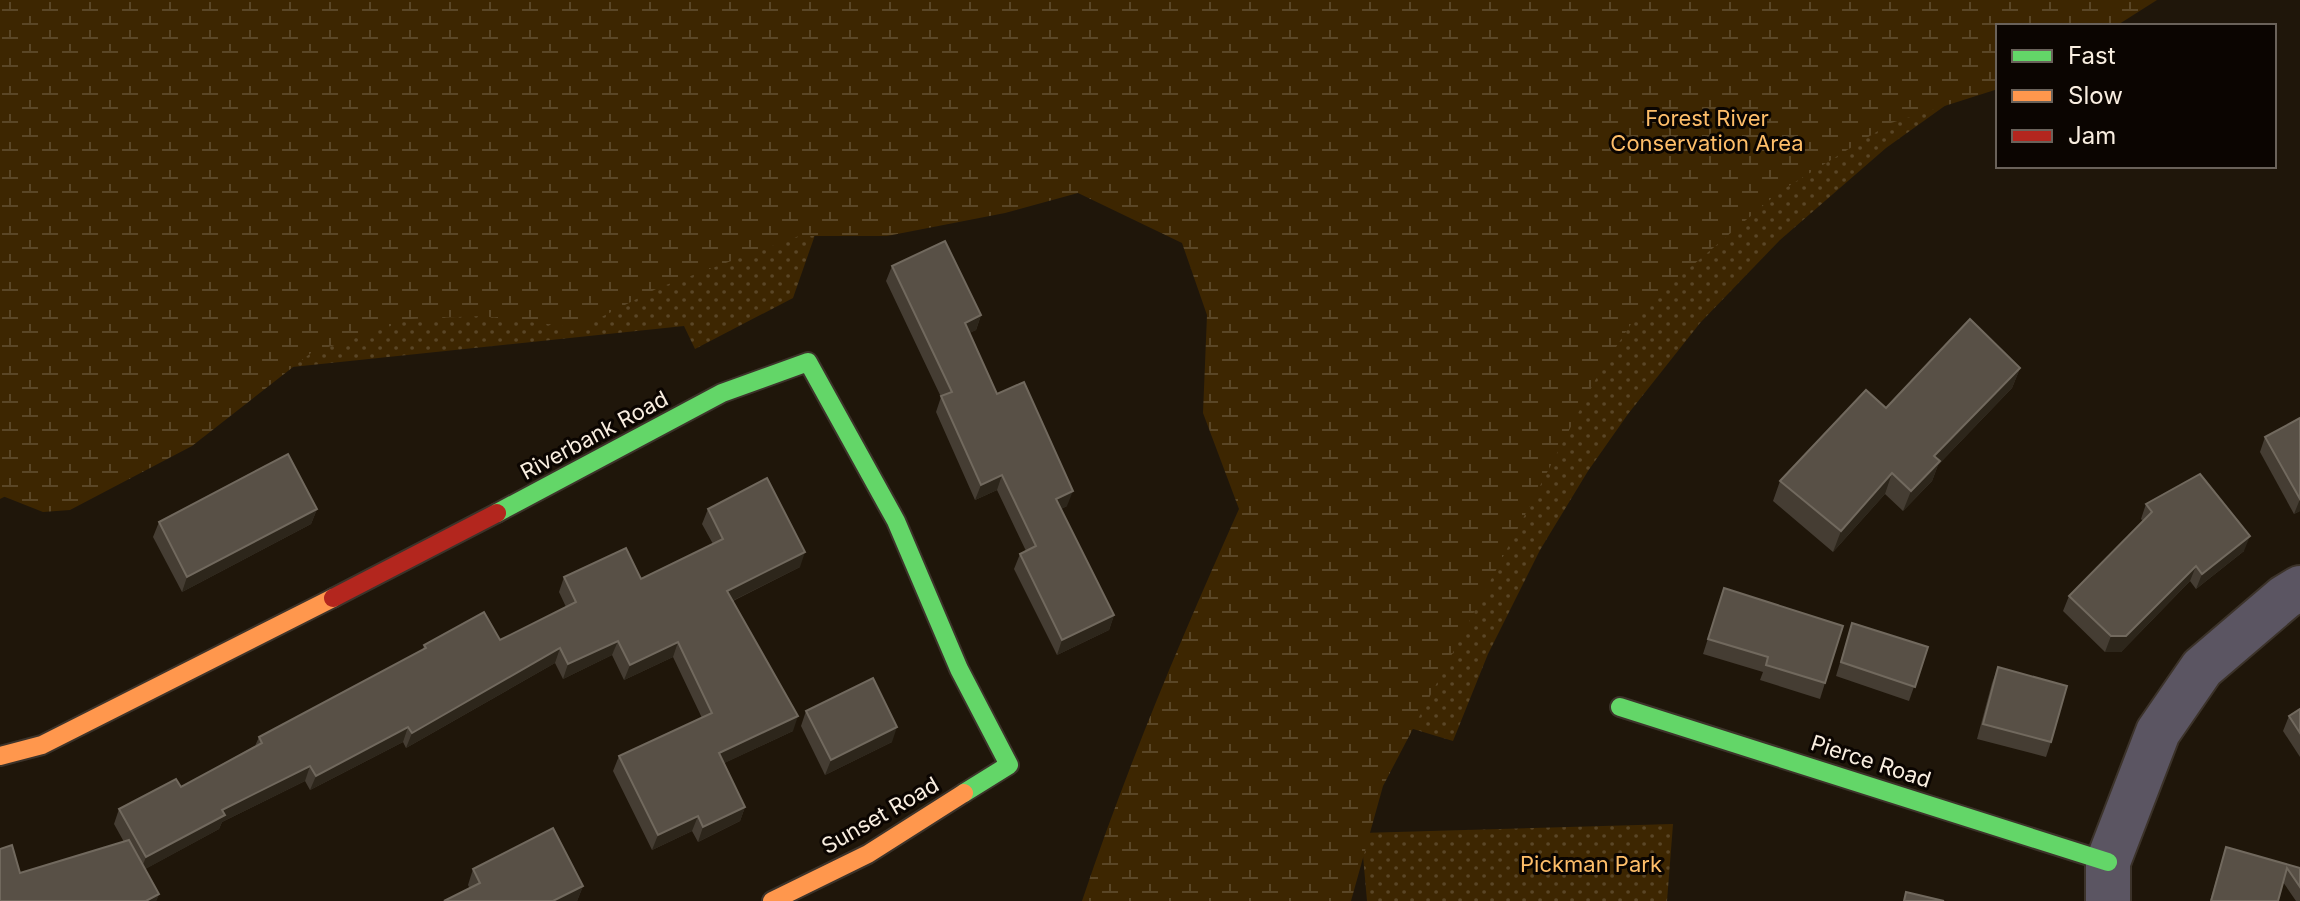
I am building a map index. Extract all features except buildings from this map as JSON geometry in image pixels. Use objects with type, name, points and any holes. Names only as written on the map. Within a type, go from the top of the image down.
[{"type":"street","name":"Riverbank Road","points":[[0,756],[42,745],[153,690],[577,472],[722,393],[808,362],[896,521],[959,669],[1009,765]]},
{"type":"street","points":[[2108,881],[2158,732],[2202,668],[2285,597],[2300,588]]},
{"type":"street","name":"Pierce Road","points":[[1620,707],[2108,881]]},
{"type":"street","name":"Sunset Road","points":[[772,901],[868,854],[1009,765]]},
{"type":"green space","points":[[0,0],[2157,0],[2119,24],[1996,24],[1996,90],[1891,123],[1779,192],[1640,310],[1598,375],[1383,786],[1351,901],[1082,901],[1156,703],[1239,509],[1203,413],[1207,315],[1182,243],[1078,193],[1005,213],[887,236],[799,236],[658,288],[580,328],[481,316],[411,319],[311,353],[192,446],[70,510],[43,512],[0,495]]},
{"type":"green space","name":"Forest River Conservation Area","points":[[1996,27],[1960,95],[1886,148],[1780,240],[1700,323],[1628,414],[1588,471],[1540,550],[1488,654],[1453,741],[1370,716],[1553,228]]},
{"type":"green space","points":[[844,152],[793,298],[695,349],[684,326],[253,371],[0,499],[0,310]]},
{"type":"green space","name":"Pickman Park","points":[[1673,824],[1667,901],[1367,901],[1361,833]]},
{"type":"traffic: fast","points":[[497,513],[722,393],[808,362],[896,521],[959,669],[1009,765],[964,793]]},
{"type":"traffic: fast","points":[[1620,707],[2108,862]]},
{"type":"traffic: slow","points":[[0,756],[42,745],[333,598]]},
{"type":"traffic: slow","points":[[772,901],[868,854],[964,793]]},
{"type":"traffic: jam","points":[[333,598],[497,513]]}]
